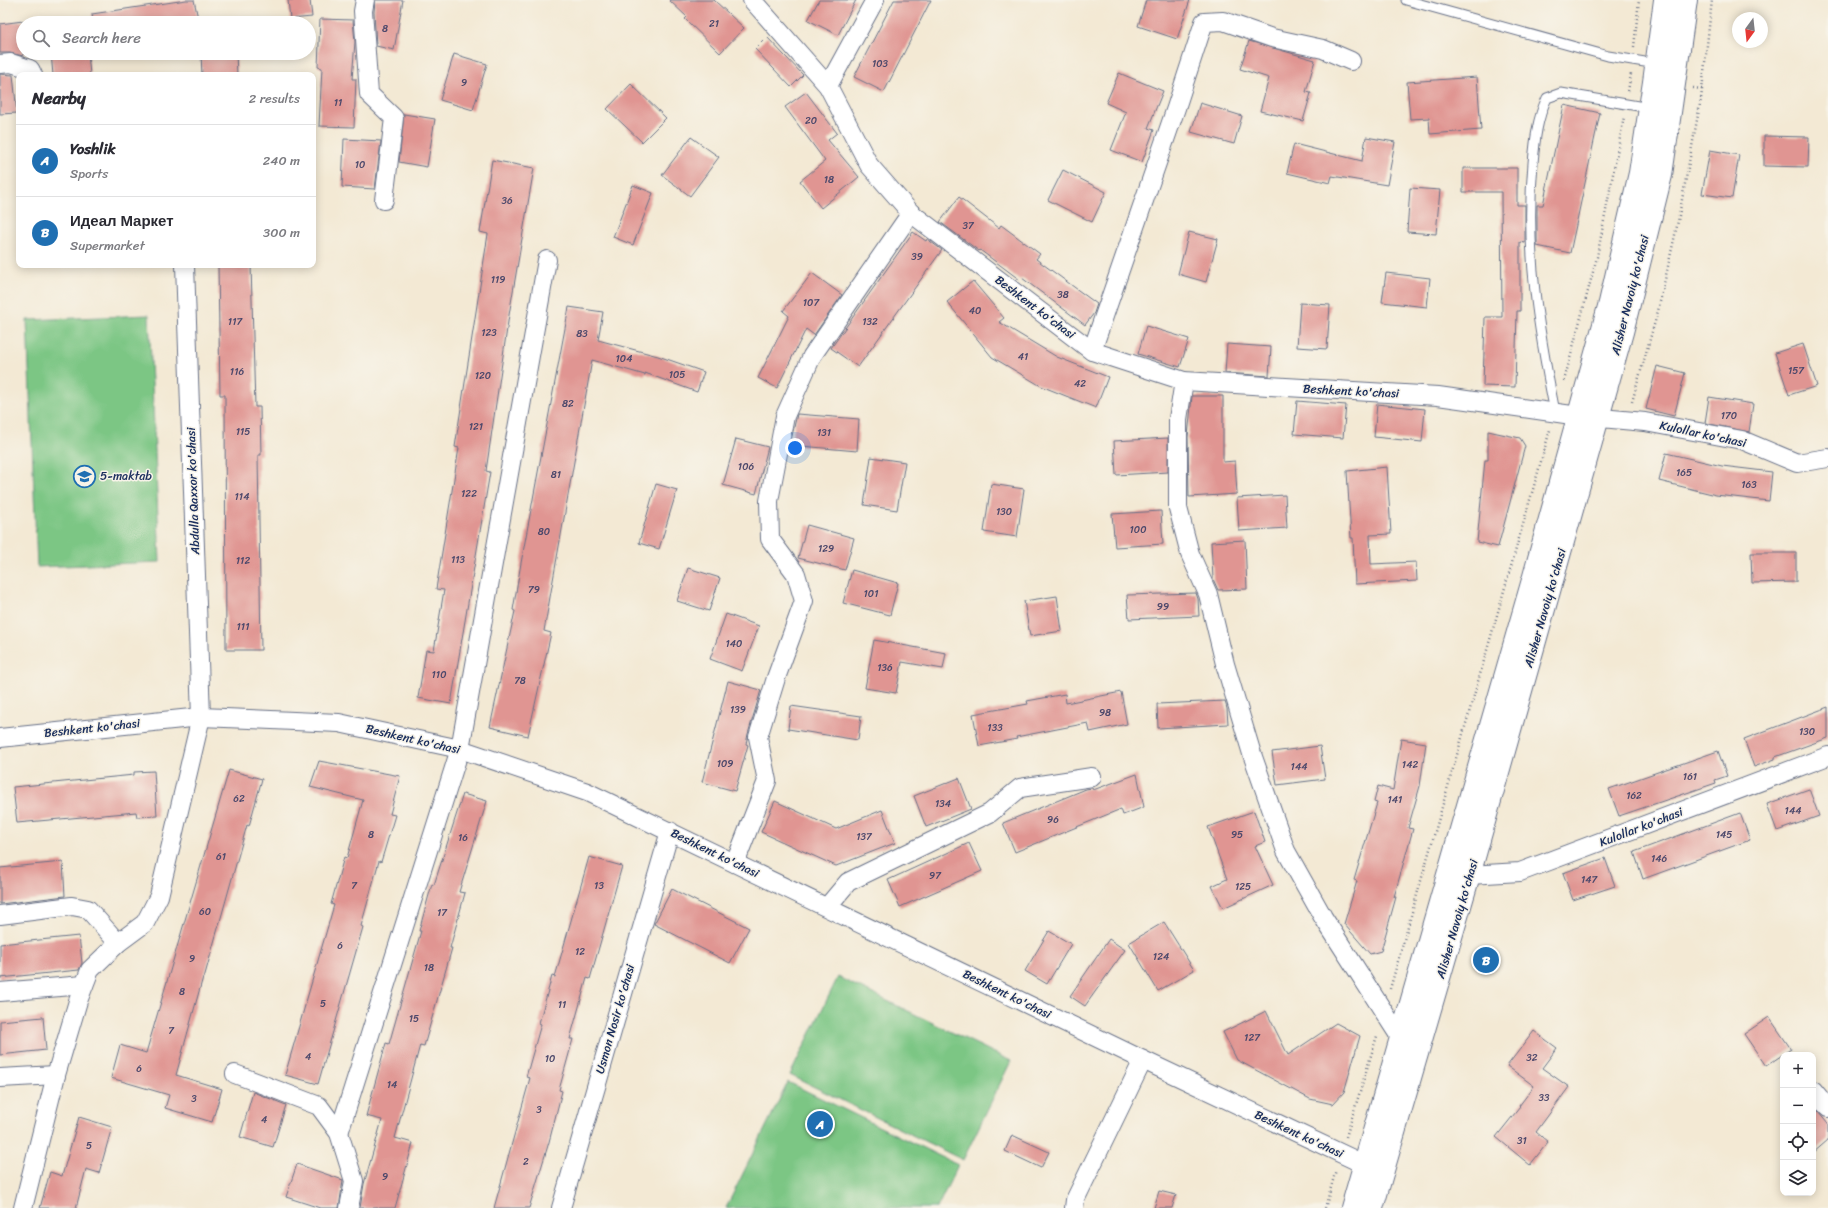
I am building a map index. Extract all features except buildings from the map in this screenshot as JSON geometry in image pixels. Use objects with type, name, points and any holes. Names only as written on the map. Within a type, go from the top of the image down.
[{"type":"main road","name":"Alisher Navoiy ko'chasi","points":[[1589,417],[1613,288],[1640,173],[1657,64],[1665,0]]},
{"type":"main road","name":"Alisher Navoiy ko'chasi","points":[[1352,1208],[1374,1169],[1416,1060],[1460,873],[1589,417],[1660,175],[1686,0]]},
{"type":"main road","name":"Alisher Navoiy ko'chasi","points":[[1372,1208],[1374,1169],[1400,1039],[1460,873]]},
{"type":"street","points":[[365,0],[363,11],[369,94],[394,118],[384,200]]},
{"type":"street","name":"Beshkent ko'chasi","points":[[752,0],[828,86],[869,164],[911,213],[1092,350],[1184,381],[1438,396],[1555,412]]},
{"type":"street","points":[[828,86],[875,0]]},
{"type":"street","points":[[1092,350],[1176,108],[1204,22],[1223,21],[1272,38],[1323,50],[1351,61]]},
{"type":"street","points":[[0,64],[12,63],[30,69],[32,72]]},
{"type":"street","points":[[735,863],[767,781],[758,737],[776,678],[804,601],[796,574],[770,539],[769,501],[785,416],[812,356],[911,213]]},
{"type":"street","points":[[339,1133],[460,749],[546,260]]},
{"type":"street","name":"Abdulla Qaxxor ko'chasi","points":[[23,1208],[56,1075],[78,1001],[90,970],[118,943],[145,923],[159,896],[201,717],[185,268]]},
{"type":"street","points":[[1184,381],[1178,419],[1178,508],[1190,554],[1208,594],[1225,664],[1252,754],[1286,851],[1323,917],[1400,1039],[1416,1060]]},
{"type":"street","name":"Kulollar ko'chasi","points":[[1555,412],[1589,417],[1645,422],[1742,440],[1797,463],[1828,458]]},
{"type":"street","name":"Beshkent ko'chasi","points":[[0,738],[201,717],[339,723],[460,749],[587,792],[827,906],[1143,1060],[1374,1169]]},
{"type":"street","name":"Kulollar ko'chasi","points":[[1460,873],[1520,872],[1828,756]]},
{"type":"street","points":[[827,906],[848,882],[990,813],[1020,788],[1092,777]]},
{"type":"street","name":"Usmon Nosir ko'chasi","points":[[561,1208],[670,831]]},
{"type":"street","points":[[0,915],[72,906],[88,909],[118,943]]},
{"type":"street","points":[[0,992],[84,985]]},
{"type":"street","points":[[1074,1208],[1075,1200],[1143,1060]]},
{"type":"street","points":[[235,1074],[319,1106],[339,1133],[354,1181],[349,1208]]},
{"type":"street","points":[[0,1078],[56,1075]]},
{"type":"street","points":[[1816,1094],[1828,1108]]},
{"type":"lane","points":[[1406,0],[1608,56],[1657,64]]},
{"type":"lane","points":[[1555,412],[1539,332],[1531,261],[1531,188],[1536,130],[1542,108],[1547,98],[1561,93],[1650,108]]},
{"type":"path","points":[[1564,382],[1597,257],[1626,103],[1640,0]]},
{"type":"path","points":[[1627,420],[1658,311],[1676,226],[1701,99],[1712,0]]},
{"type":"path","points":[[1325,1208],[1384,1013],[1555,412]]},
{"type":"green space","points":[[149,315],[160,562],[37,567],[27,320]]},
{"type":"green space","points":[[838,977],[1011,1061],[963,1160],[790,1075]]},
{"type":"green space","points":[[788,1082],[958,1165],[937,1208],[726,1208]]},
{"type":"place","name":"5-maktab","points":[[84,476]]},
{"type":"place","name":"Идеал Маркет","points":[[1486,960]]},
{"type":"place","name":"Yoshlik","points":[[820,1124]]}]
